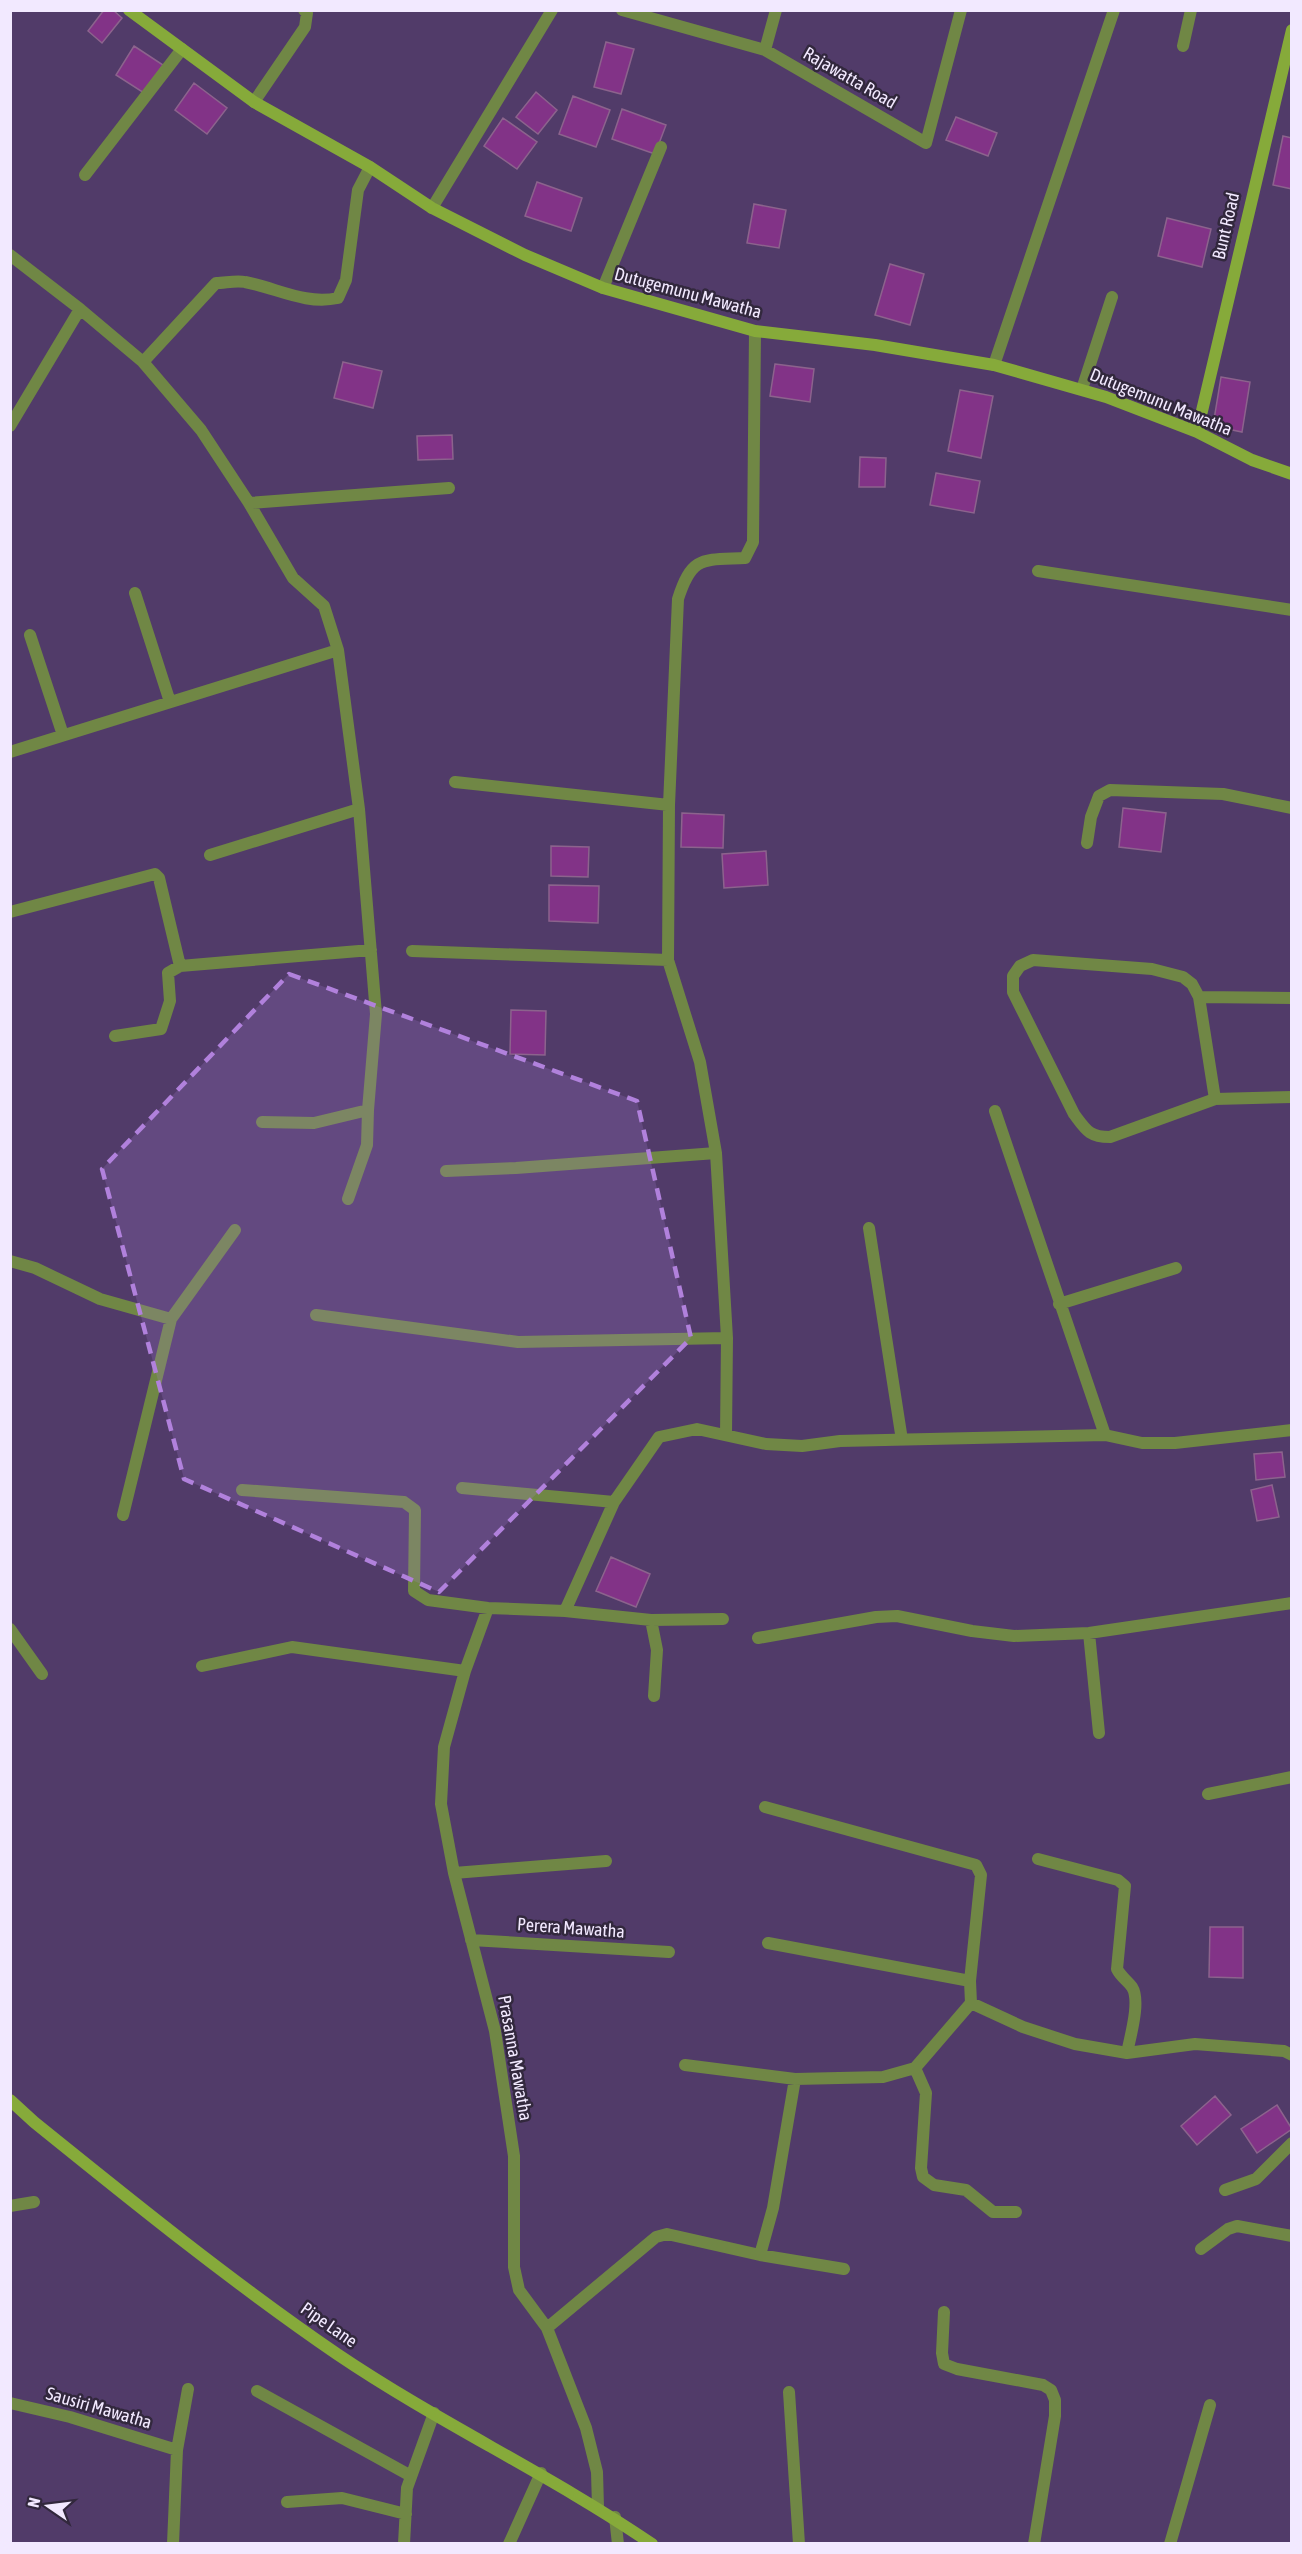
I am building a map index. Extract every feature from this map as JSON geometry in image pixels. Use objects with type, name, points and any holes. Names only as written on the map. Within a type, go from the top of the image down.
[{"type":"street","name":"Dutugemunu Mawatha","points":[[129,10],[254,102],[370,167],[432,208],[525,255],[603,288],[755,332],[875,345],[994,365],[1082,389],[1197,432],[1252,460],[1292,474]]},
{"type":"street","points":[[254,102],[305,27],[307,13],[304,10]]},
{"type":"street","points":[[432,208],[552,10]]},
{"type":"street","name":"Rajawatta Road","points":[[622,10],[765,50],[926,143],[961,10]]},
{"type":"street","points":[[765,50],[776,10]]},
{"type":"street","points":[[994,365],[1114,10]]},
{"type":"street","points":[[1183,46],[1191,10]]},
{"type":"street","name":"Bunt Road","points":[[1197,432],[1292,30]]},
{"type":"street","points":[[85,175],[182,49]]},
{"type":"street","points":[[603,288],[661,147]]},
{"type":"street","points":[[143,362],[216,283],[243,281],[290,296],[325,301],[338,298],[346,280],[358,190],[370,167]]},
{"type":"street","points":[[10,255],[80,309],[143,362],[201,430],[249,503],[293,578],[324,606],[338,650],[359,809],[376,1014],[367,1145],[348,1199]]},
{"type":"street","points":[[1082,389],[1112,297]]},
{"type":"street","points":[[10,426],[80,309]]},
{"type":"street","points":[[726,1434],[727,1338],[716,1152],[700,1062],[668,960],[669,805],[678,599],[686,575],[704,560],[745,558],[753,542],[755,332]]},
{"type":"street","points":[[249,503],[449,488]]},
{"type":"street","points":[[1038,571],[1292,609]]},
{"type":"street","points":[[135,593],[170,702]]},
{"type":"street","points":[[30,635],[63,735]]},
{"type":"street","points":[[10,752],[338,650]]},
{"type":"street","points":[[455,782],[669,805]]},
{"type":"street","points":[[1088,843],[1091,817],[1099,795],[1110,790],[1223,794],[1292,808]]},
{"type":"street","points":[[210,855],[359,809]]},
{"type":"street","points":[[10,912],[155,874],[159,878],[180,966]]},
{"type":"street","points":[[115,1036],[161,1029],[170,1001],[168,973],[180,966],[371,950]]},
{"type":"street","points":[[412,951],[668,960]]},
{"type":"street","points":[[1215,1099],[1199,997],[1192,984],[1183,977],[1152,969],[1033,960],[1020,966],[1012,976],[1013,992],[1074,1114],[1085,1129],[1096,1137],[1110,1137],[1215,1099],[1292,1097]]},
{"type":"street","points":[[1199,997],[1292,998]]},
{"type":"street","points":[[262,1122],[314,1123],[368,1110]]},
{"type":"street","points":[[995,1111],[1105,1435]]},
{"type":"street","points":[[446,1171],[516,1168],[716,1152]]},
{"type":"street","points":[[869,1228],[902,1440]]},
{"type":"street","points":[[123,1515],[171,1319],[235,1230]]},
{"type":"street","points":[[10,1261],[35,1268],[100,1299],[171,1319]]},
{"type":"street","points":[[1059,1304],[1176,1268]]},
{"type":"street","points":[[316,1315],[518,1342],[727,1338]]},
{"type":"street","points":[[565,1611],[614,1502],[659,1437],[697,1429],[766,1444],[802,1446],[840,1441],[1105,1435],[1142,1443],[1175,1443],[1292,1430]]},
{"type":"street","points":[[462,1488],[614,1502]]},
{"type":"street","points":[[242,1490],[404,1502],[415,1510],[414,1591],[428,1600],[488,1608],[565,1611],[651,1620],[723,1619]]},
{"type":"street","points":[[759,1638],[876,1617],[897,1616],[972,1631],[1014,1636],[1089,1633],[1292,1604]]},
{"type":"street","name":"Prasanna Mawatha","points":[[488,1608],[465,1671],[444,1747],[441,1804],[454,1874],[495,2031],[514,2156],[514,2267],[519,2290],[547,2328],[586,2427],[597,2472],[598,2507]]},
{"type":"street","points":[[651,1620],[657,1650],[654,1696]]},
{"type":"street","points":[[10,1629],[42,1674]]},
{"type":"street","points":[[1089,1633],[1099,1734]]},
{"type":"street","points":[[202,1666],[292,1647],[465,1671]]},
{"type":"street","points":[[1208,1794],[1292,1777]]},
{"type":"street","points":[[685,2065],[795,2079],[883,2078],[915,2068],[971,2003],[970,1982],[981,1875],[976,1865],[765,1807]]},
{"type":"street","points":[[1038,1859],[1118,1880],[1125,1886],[1117,1969],[1121,1978],[1132,1988],[1136,1999],[1127,2053]]},
{"type":"street","points":[[454,1874],[606,1861]]},
{"type":"street","name":"Perera Mawatha","points":[[471,1940],[669,1952]]},
{"type":"street","points":[[768,1943],[970,1982]]},
{"type":"street","points":[[971,2003],[1033,2031],[1075,2044],[1127,2053],[1195,2044],[1284,2051],[1292,2055]]},
{"type":"street","points":[[915,2068],[926,2093],[921,2168],[923,2177],[934,2185],[966,2190],[993,2212],[1016,2212]]},
{"type":"street","points":[[760,2255],[773,2208],[795,2079]]},
{"type":"street","name":"Pipe Lane","points":[[10,2100],[184,2244],[339,2355],[434,2413],[615,2517],[652,2544]]},
{"type":"street","points":[[1225,2190],[1256,2179],[1292,2143]]},
{"type":"street","points":[[10,2206],[34,2202]]},
{"type":"street","points":[[1201,2249],[1228,2229],[1238,2226],[1292,2236]]},
{"type":"street","points":[[547,2328],[656,2237],[667,2234],[760,2255],[844,2269]]},
{"type":"street","points":[[944,2312],[942,2353],[944,2364],[957,2369],[1043,2385],[1051,2390],[1055,2400],[1034,2544]]},
{"type":"street","points":[[173,2544],[177,2450],[188,2389]]},
{"type":"street","points":[[258,2391],[411,2476]]},
{"type":"street","points":[[789,2392],[798,2544]]},
{"type":"street","name":"Sausiri Mawatha","points":[[10,2403],[70,2416],[177,2450]]},
{"type":"street","points":[[1170,2544],[1210,2405]]},
{"type":"street","points":[[404,2544],[407,2488],[434,2413]]},
{"type":"street","points":[[509,2544],[541,2473]]},
{"type":"street","points":[[287,2502],[342,2498],[406,2514]]},
{"type":"street","points":[[615,2517],[618,2544]]},
{"type":"highlighted area","points":[[289,974],[637,1101],[691,1338],[439,1592],[184,1479],[102,1169]]},
{"type":"building","points":[[104,10],[113,10],[122,18],[102,43],[88,31]]},
{"type":"building","points":[[606,42],[634,49],[621,94],[594,87]]},
{"type":"building","points":[[134,46],[163,65],[144,93],[116,75]]},
{"type":"building","points":[[194,83],[227,108],[207,134],[175,110]]},
{"type":"building","points":[[536,92],[557,110],[538,134],[516,117]]},
{"type":"building","points":[[573,96],[610,110],[596,147],[559,134]]},
{"type":"building","points":[[622,109],[666,125],[655,154],[612,139]]},
{"type":"building","points":[[956,117],[997,133],[988,156],[946,140]]},
{"type":"building","points":[[503,118],[537,142],[517,169],[484,146]]},
{"type":"building","points":[[1283,136],[1292,138],[1292,189],[1273,185]]},
{"type":"building","points":[[537,182],[582,198],[571,231],[525,216]]},
{"type":"building","points":[[754,204],[786,210],[779,248],[747,243]]},
{"type":"building","points":[[1167,218],[1211,229],[1202,267],[1158,256]]},
{"type":"building","points":[[890,264],[924,274],[910,325],[875,315]]},
{"type":"building","points":[[343,362],[382,371],[373,408],[334,398]]},
{"type":"building","points":[[775,364],[814,369],[810,402],[770,396]]},
{"type":"building","points":[[1221,377],[1250,382],[1242,432],[1213,426]]},
{"type":"building","points":[[960,390],[993,396],[981,458],[948,451]]},
{"type":"building","points":[[452,435],[453,459],[418,460],[417,436]]},
{"type":"building","points":[[860,457],[886,458],[885,487],[859,487]]},
{"type":"building","points":[[936,473],[980,481],[974,513],[930,505]]},
{"type":"building","points":[[1123,808],[1166,813],[1161,852],[1119,847]]},
{"type":"building","points":[[682,813],[724,815],[723,848],[681,847]]},
{"type":"building","points":[[551,846],[589,847],[588,877],[551,876]]},
{"type":"building","points":[[766,851],[768,885],[724,888],[722,854]]},
{"type":"building","points":[[549,885],[599,886],[598,923],[549,921]]},
{"type":"building","points":[[511,1010],[546,1011],[545,1055],[510,1054]]},
{"type":"building","points":[[1282,1452],[1285,1477],[1256,1480],[1254,1454]]},
{"type":"building","points":[[1272,1485],[1279,1517],[1257,1521],[1251,1490]]},
{"type":"building","points":[[611,1557],[650,1574],[636,1607],[596,1591]]},
{"type":"building","points":[[1210,1927],[1243,1927],[1243,1978],[1209,1977]]},
{"type":"building","points":[[1215,2096],[1231,2115],[1197,2145],[1181,2126]]},
{"type":"building","points":[[1277,2105],[1292,2129],[1257,2153],[1241,2129]]}]
